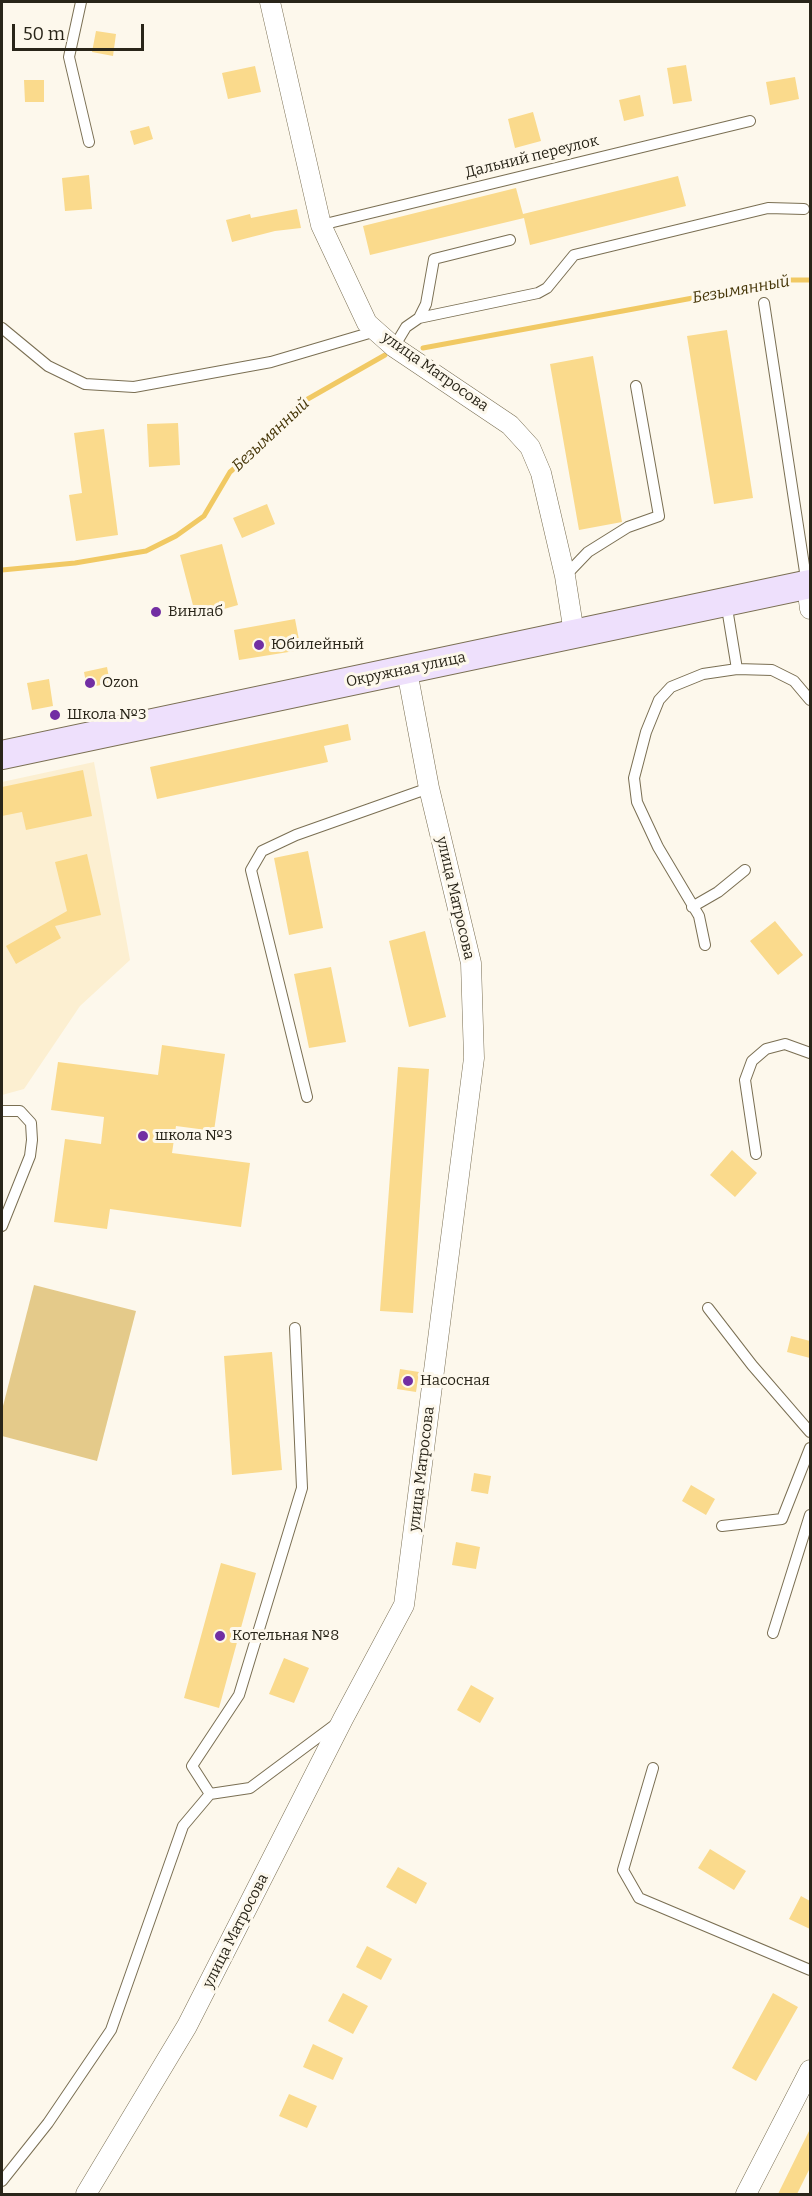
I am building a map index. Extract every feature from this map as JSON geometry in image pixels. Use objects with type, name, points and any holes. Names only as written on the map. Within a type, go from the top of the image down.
[{"type":"main road","name":"Окружная улица","points":[[2,755],[726,602],[809,592]]},
{"type":"street","name":"улица Матросова","points":[[270,2],[321,225],[367,323],[394,347],[510,424],[530,447],[541,473],[565,576],[574,633]]},
{"type":"street","name":"улица Матросова","points":[[86,2194],[187,2026],[343,1719],[405,1605],[474,1058],[471,963],[429,788],[407,671]]},
{"type":"street","points":[[746,2194],[810,2070]]},
{"type":"lane","points":[[81,2],[69,57],[89,142]]},
{"type":"lane","name":"Дальний переулок","points":[[321,225],[750,121]]},
{"type":"lane","points":[[394,347],[406,327],[419,318],[538,293],[547,288],[574,255],[768,208],[804,209]]},
{"type":"lane","points":[[419,318],[426,304],[434,259],[510,240]]},
{"type":"lane","points":[[764,303],[809,592]]},
{"type":"lane","points":[[2,328],[48,366],[85,384],[134,387],[272,362],[376,331]]},
{"type":"lane","points":[[565,576],[588,552],[628,526],[659,516],[636,386]]},
{"type":"lane","points":[[726,602],[737,669]]},
{"type":"lane","points":[[705,945],[699,916],[657,848],[637,802],[634,778],[646,732],[659,700],[670,687],[703,674],[737,669],[772,670],[794,681],[810,700]]},
{"type":"lane","points":[[307,1097],[251,870],[262,851],[296,835],[429,788]]},
{"type":"lane","points":[[692,907],[745,870]]},
{"type":"lane","points":[[756,1154],[745,1080],[752,1061],[766,1049],[785,1044],[810,1053]]},
{"type":"lane","points":[[2,1111],[20,1111],[31,1123],[32,1140],[30,1156],[2,1226]]},
{"type":"lane","points":[[708,1308],[752,1365],[810,1432]]},
{"type":"lane","points":[[210,1794],[192,1766],[239,1695],[302,1488],[295,1328]]},
{"type":"lane","points":[[722,1526],[782,1519],[810,1448]]},
{"type":"lane","points":[[774,1633],[810,1515]]},
{"type":"lane","points":[[2,2181],[48,2123],[111,2030],[183,1827],[210,1794],[250,1788],[343,1719]]},
{"type":"lane","points":[[653,1768],[623,1870],[639,1898],[810,1970]]},
{"type":"shaded area","points":[[94,762],[130,960],[80,1006],[24,1089],[2,1095],[2,782]]},
{"type":"shaded area","points":[[34,1285],[136,1311],[97,1461],[2,1436],[2,1410]]},
{"type":"building","points":[[96,31],[116,34],[113,56],[92,52]]},
{"type":"building","points":[[686,65],[692,101],[673,104],[667,68]]},
{"type":"building","points":[[255,66],[261,92],[228,99],[222,73]]},
{"type":"building","points":[[795,77],[799,99],[770,105],[766,82]]},
{"type":"building","points":[[24,80],[44,80],[44,102],[25,102]]},
{"type":"building","points":[[640,95],[644,116],[624,121],[619,100]]},
{"type":"building","points":[[533,112],[541,141],[515,148],[508,119]]},
{"type":"building","points":[[149,126],[153,139],[134,145],[130,131]]},
{"type":"building","points":[[89,175],[92,209],[65,211],[62,178]]},
{"type":"building","points":[[678,176],[686,206],[530,245],[524,218],[370,255],[363,226],[516,188],[523,214]]},
{"type":"building","points":[[297,209],[301,228],[275,231],[232,242],[226,220],[250,214],[251,218]]},
{"type":"building","points":[[727,330],[753,498],[714,504],[687,336]]},
{"type":"building","points":[[593,356],[622,522],[579,530],[550,364]]},
{"type":"building","points":[[178,423],[180,465],[149,467],[147,424]]},
{"type":"building","points":[[104,429],[118,535],[76,541],[69,495],[82,493],[74,433]]},
{"type":"building","points":[[267,504],[275,524],[242,538],[233,518]]},
{"type":"building","points":[[222,544],[238,605],[196,617],[180,555]]},
{"type":"building","points":[[295,619],[301,650],[239,660],[234,630]]},
{"type":"building","points":[[107,667],[110,683],[87,688],[84,672]]},
{"type":"building","points":[[49,679],[53,706],[32,710],[27,683]]},
{"type":"building","points":[[348,724],[351,740],[324,746],[328,762],[157,799],[150,767]]},
{"type":"building","points":[[83,770],[92,816],[26,830],[22,812],[2,816],[2,787]]},
{"type":"building","points":[[308,851],[323,928],[289,935],[274,858]]},
{"type":"building","points":[[87,854],[101,915],[55,926],[61,938],[16,964],[6,946],[67,911],[55,862]]},
{"type":"building","points":[[775,921],[803,955],[778,975],[750,941]]},
{"type":"building","points":[[425,931],[446,1017],[409,1027],[389,941]]},
{"type":"building","points":[[331,967],[346,1042],[309,1048],[294,974]]},
{"type":"building","points":[[162,1045],[225,1054],[214,1131],[176,1126],[172,1153],[250,1163],[241,1227],[110,1209],[107,1229],[54,1222],[65,1139],[101,1144],[104,1117],[51,1110],[58,1062],[158,1075]]},
{"type":"building","points":[[398,1067],[429,1069],[413,1313],[380,1311]]},
{"type":"building","points":[[732,1150],[757,1173],[735,1197],[710,1175]]},
{"type":"building","points":[[791,1336],[810,1341],[810,1358],[787,1352]]},
{"type":"building","points":[[272,1352],[282,1470],[232,1475],[224,1356]]},
{"type":"building","name":"Насосная","points":[[400,1369],[419,1372],[416,1392],[397,1389]]},
{"type":"building","points":[[474,1473],[491,1476],[488,1494],[471,1491]]},
{"type":"building","points":[[691,1485],[715,1499],[706,1515],[682,1501]]},
{"type":"building","points":[[456,1542],[480,1547],[476,1569],[452,1565]]},
{"type":"building","name":"Котельная №8","points":[[221,1563],[256,1573],[219,1708],[184,1698]]},
{"type":"building","points":[[284,1658],[309,1668],[294,1703],[269,1694]]},
{"type":"building","points":[[471,1685],[494,1698],[480,1723],[457,1710]]},
{"type":"building","points":[[710,1849],[746,1871],[734,1890],[698,1868]]},
{"type":"building","points":[[398,1867],[427,1883],[416,1904],[386,1887]]},
{"type":"building","points":[[801,1896],[810,1901],[810,1929],[789,1919]]},
{"type":"building","points":[[367,1946],[392,1959],[381,1980],[356,1967]]},
{"type":"building","points":[[343,1993],[368,2006],[353,2034],[328,2021]]},
{"type":"building","points":[[773,1993],[798,2007],[756,2081],[732,2068]]},
{"type":"building","points":[[313,2044],[343,2058],[333,2080],[303,2067]]},
{"type":"building","points":[[289,2094],[317,2106],[307,2128],[279,2116]]},
{"type":"building","points":[[810,2129],[810,2168],[797,2194],[778,2194]]},
{"type":"waterway","name":"Безымянный","points":[[423,348],[790,280],[810,280]]},
{"type":"waterway","name":"Безымянный","points":[[2,570],[75,563],[146,551],[176,536],[204,516],[230,472],[274,435],[299,404],[385,355]]},
{"type":"place","name":"Винлаб","points":[[156,612]]},
{"type":"place","name":"Юбилейный","points":[[259,645]]},
{"type":"place","name":"Ozon","points":[[90,683]]},
{"type":"place","name":"Школа №3","points":[[55,715]]},
{"type":"place","name":"школа №3","points":[[143,1136]]},
{"type":"place","name":"Насосная","points":[[408,1381]]},
{"type":"place","name":"Котельная №8","points":[[220,1636]]}]
